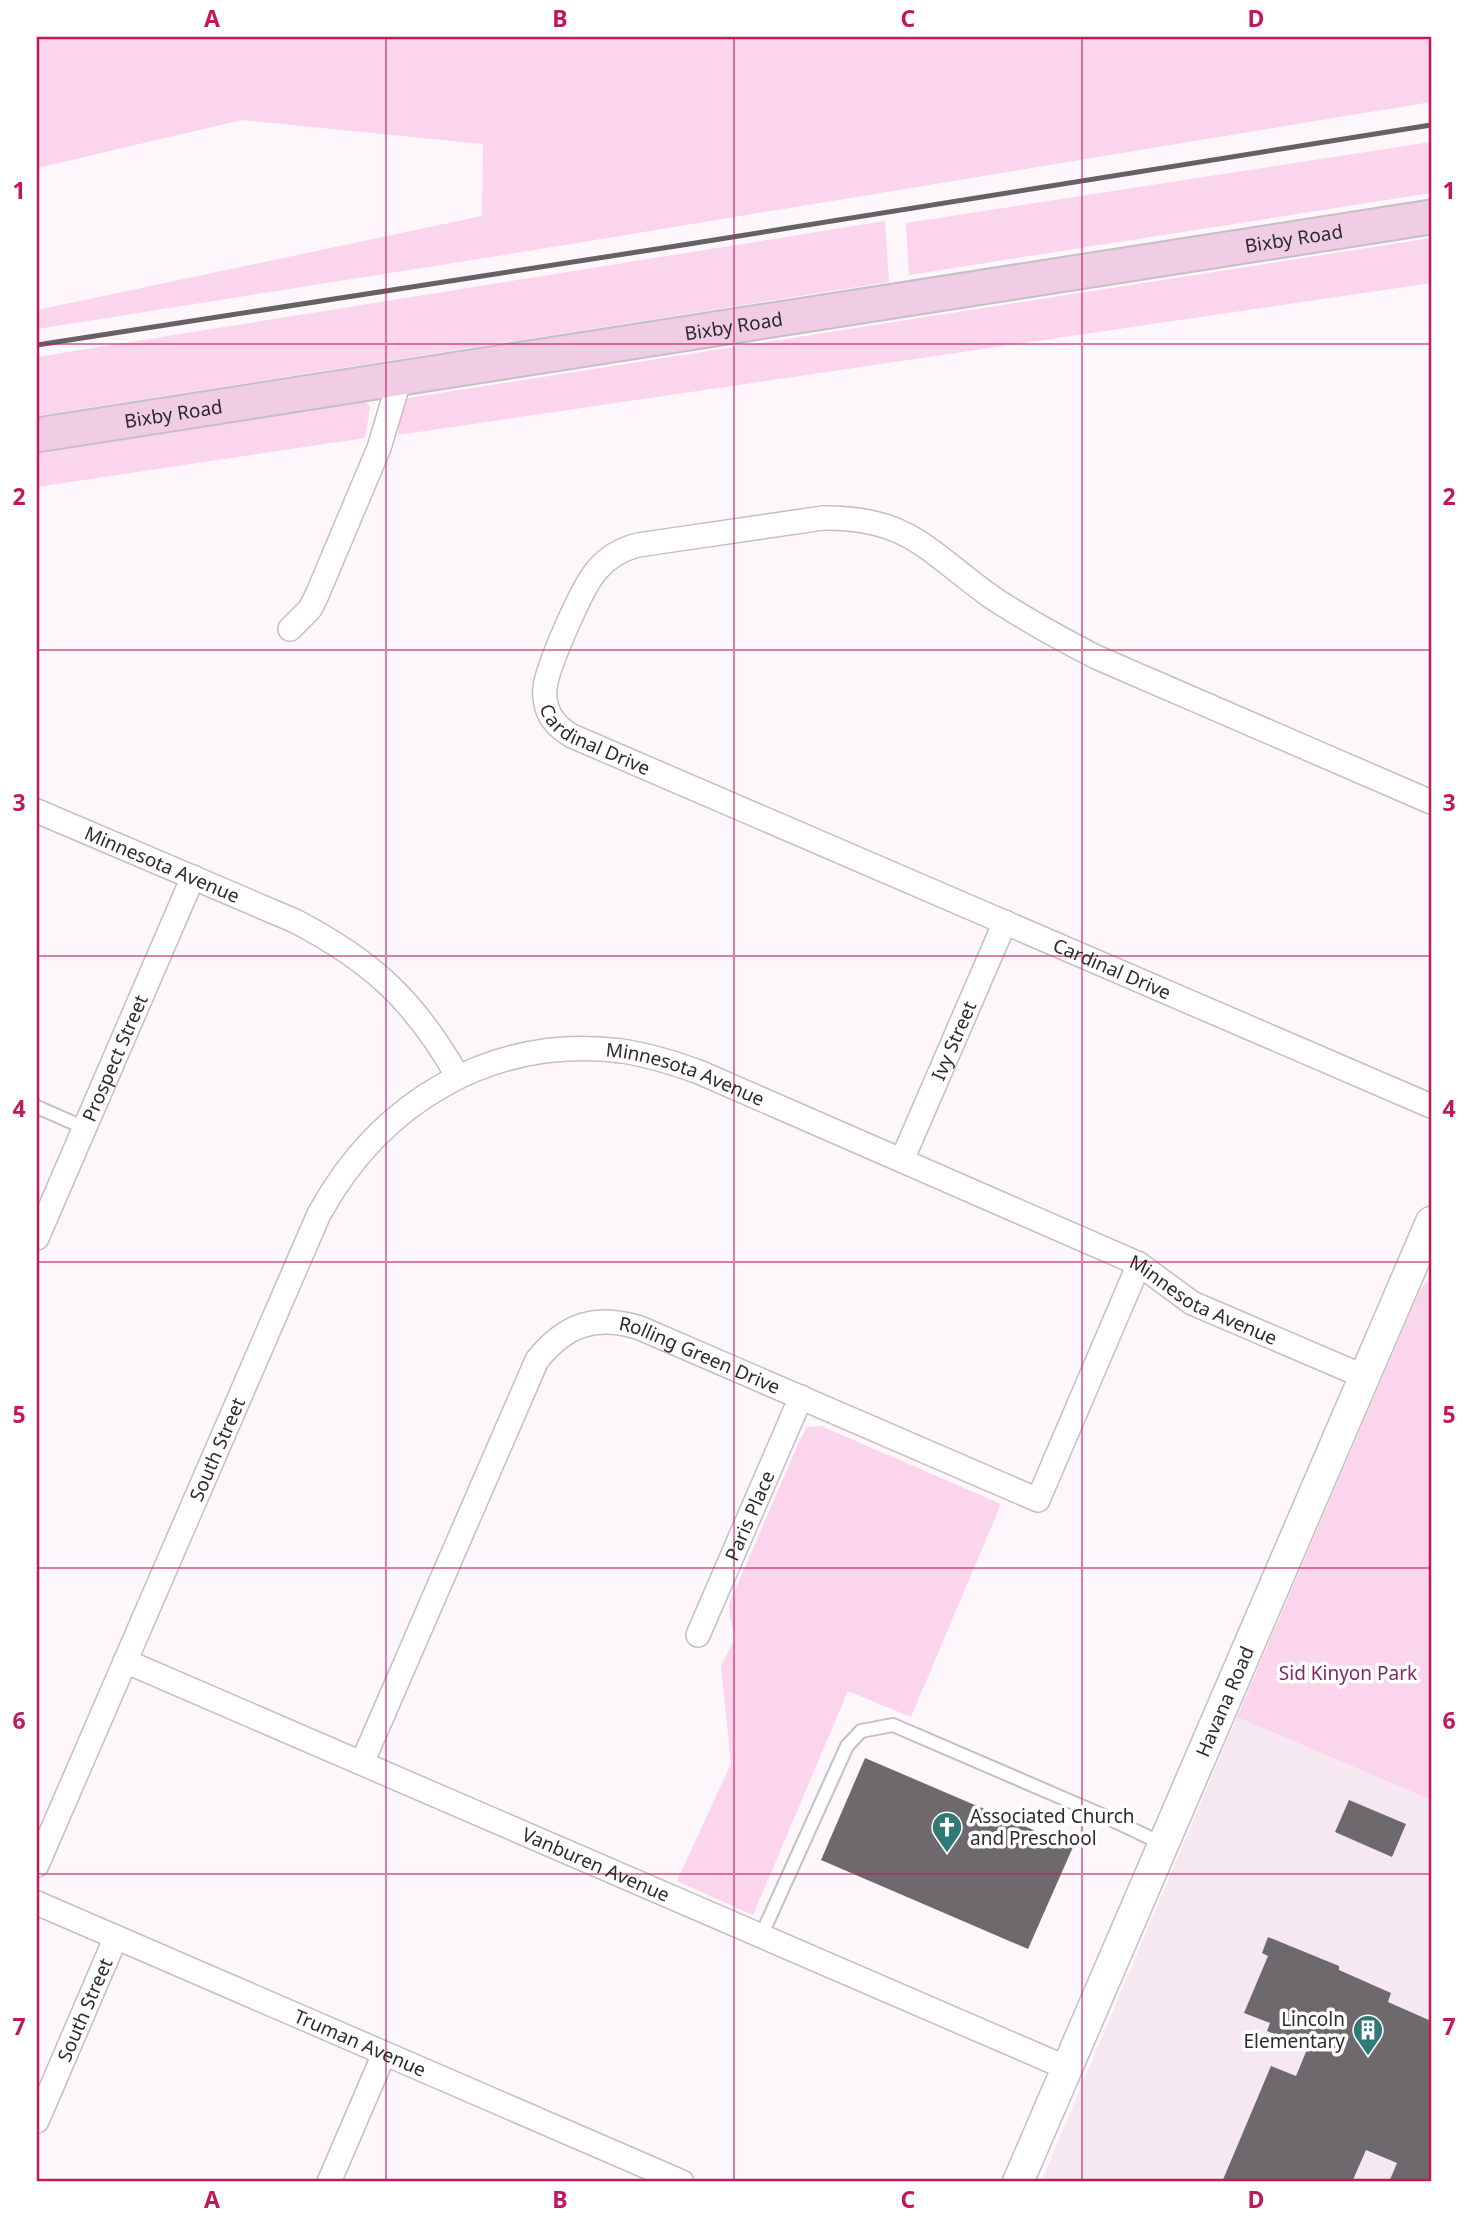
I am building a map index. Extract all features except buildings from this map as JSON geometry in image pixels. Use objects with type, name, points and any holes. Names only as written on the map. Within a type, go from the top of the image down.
[{"type":"main road","name":"Bixby Road","points":[[37,435],[1431,217]]},
{"type":"street","points":[[290,629],[310,608],[317,595],[379,448],[400,378]]},
{"type":"street","name":"Cardinal Drive","points":[[1431,802],[1096,657],[1054,635],[993,597],[925,544],[901,531],[850,517],[823,517],[638,545],[612,557],[597,570],[585,587],[544,690],[546,706],[562,730],[1431,1106]]},
{"type":"street","name":"Minnesota Avenue","points":[[37,811],[295,921],[333,941],[394,988],[423,1021],[458,1077],[504,1060],[543,1052],[583,1049],[623,1051],[662,1059],[699,1072],[1139,1264],[1192,1303],[1364,1377]]},
{"type":"street","name":"Prospect Street","points":[[37,1238],[193,877]]},
{"type":"street","name":"Ivy Street","points":[[902,1160],[1005,922]]},
{"type":"street","name":"South Street","points":[[37,1865],[319,1214],[333,1188],[356,1156],[384,1127],[415,1102],[458,1077]]},
{"type":"street","name":"Havana Road","points":[[1018,2182],[1364,1377],[1428,1241]]},
{"type":"street","name":"Rolling Green Drive","points":[[362,1763],[537,1360],[550,1344],[566,1332],[584,1324],[624,1322],[1038,1500],[1139,1264]]},
{"type":"street","name":"Paris Place","points":[[698,1635],[801,1397]]},
{"type":"street","name":"Vanburen Avenue","points":[[125,1661],[1067,2068]]},
{"type":"street","name":"Truman Avenue","points":[[37,1903],[384,2054],[649,2176],[682,2182]]},
{"type":"street","name":"South Street","points":[[37,2121],[116,1937]]},
{"type":"street","points":[[329,2182],[384,2054]]},
{"type":"lane","points":[[37,1107],[85,1128]]},
{"type":"lane","points":[[761,1936],[847,1746],[861,1731],[893,1725],[1102,1815],[1164,1845]]},
{"type":"shaded area","points":[[1237,1717],[1431,1800],[1431,2182],[1041,2182]]},
{"type":"green space","points":[[37,37],[1431,37],[1431,102],[37,329],[37,310],[482,216],[483,144],[242,120],[37,168]]},
{"type":"green space","points":[[1431,142],[1431,193],[909,275],[906,223]]},
{"type":"green space","points":[[885,221],[889,282],[37,416],[37,357]]},
{"type":"green space","points":[[1431,238],[1431,283],[398,435],[402,399]]},
{"type":"green space","points":[[365,401],[370,407],[365,438],[37,487],[37,454]]},
{"type":"green space","name":"Sid Kinyon Park","points":[[1429,1279],[1431,1800],[1237,1717],[1420,1290]]},
{"type":"green space","points":[[821,1426],[1001,1504],[911,1717],[848,1691],[753,1915],[677,1881],[731,1764],[721,1666],[735,1638],[729,1604],[800,1440],[807,1427]]},
{"type":"railway","points":[[37,345],[1431,125]]},
{"type":"place","name":"Associated Church and Preschool","points":[[947,1854]]},
{"type":"place","name":"Lincoln Elementary","points":[[1368,2057]]}]
